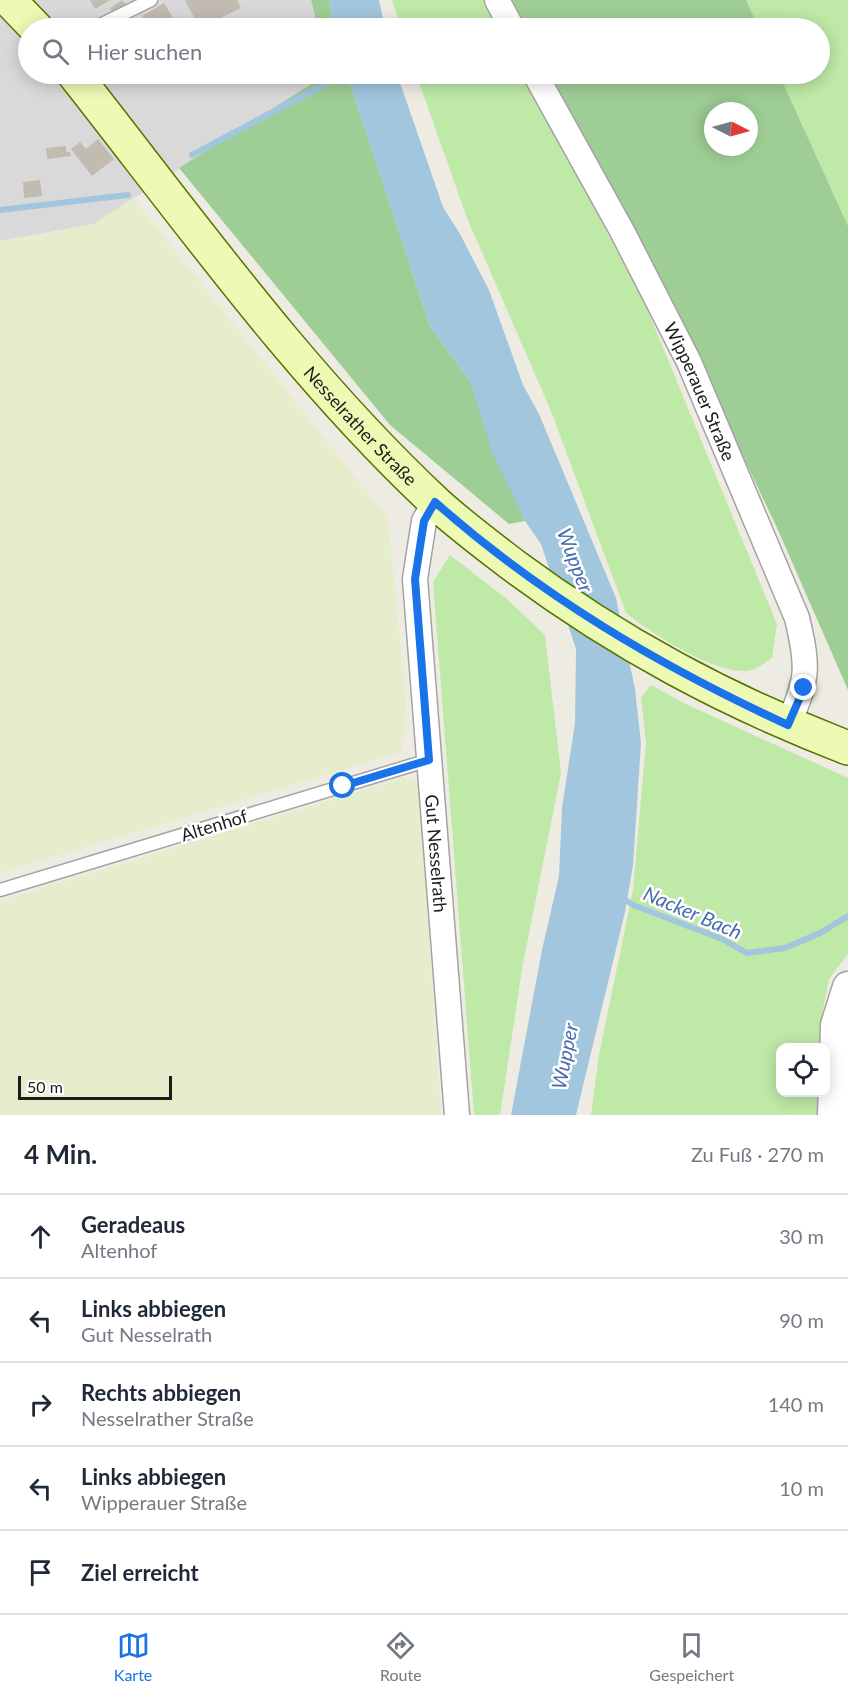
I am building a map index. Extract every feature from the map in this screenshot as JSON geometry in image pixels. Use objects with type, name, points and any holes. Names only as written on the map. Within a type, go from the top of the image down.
[{"type":"main road","points":[[9,0],[26,18]]},
{"type":"main road","name":"Nesselrather Straße","points":[[82,84],[275,329],[376,444],[429,511],[463,527],[545,588],[621,640],[713,691],[788,725],[848,748]]},
{"type":"street","points":[[497,0],[507,18]]},
{"type":"street","name":"Wipperauer Straße","points":[[541,84],[622,231],[689,362],[797,618],[806,653],[804,688],[788,725]]},
{"type":"street","name":"Gut Nesselrath","points":[[429,511],[415,579],[457,1115]]},
{"type":"street","points":[[833,1115],[832,1082],[836,1025],[848,987]]},
{"type":"lane","points":[[114,18],[151,0]]},
{"type":"lane","name":"Altenhof","points":[[0,890],[429,760]]},
{"type":"shaded area","points":[[0,0],[311,0],[316,18],[18,18],[18,84],[311,84],[94,224],[0,241]]},
{"type":"green space","points":[[311,0],[329,0],[332,18],[316,18]]},
{"type":"green space","points":[[392,0],[485,0],[495,18],[398,18]]},
{"type":"green space","points":[[512,0],[746,0],[754,18],[522,18]]},
{"type":"green space","points":[[746,0],[848,0],[848,226],[784,84],[830,84],[830,18],[754,18]]},
{"type":"green space","points":[[311,84],[350,84],[430,326],[470,381],[525,521],[509,524],[390,425],[179,168]]},
{"type":"green space","points":[[420,84],[528,84],[645,304],[777,624],[772,658],[752,670],[738,671],[722,667],[704,661],[668,642],[626,613],[551,411],[467,218]]},
{"type":"green space","points":[[555,84],[784,84],[848,226],[848,690],[778,530],[669,300]]},
{"type":"green space","points":[[133,198],[388,518],[406,701],[402,752],[0,873],[0,241],[94,224]]},
{"type":"green space","points":[[450,555],[507,599],[545,635],[561,773],[522,969],[500,1115],[474,1115],[433,582]]},
{"type":"green space","points":[[651,685],[686,704],[848,778],[848,954],[829,979],[822,1014],[821,1043],[776,1043],[776,1097],[822,1097],[824,1115],[591,1115],[599,1055],[633,890],[646,742],[641,697]]},
{"type":"green space","points":[[403,778],[418,781],[441,1115],[0,1115],[0,901]]},
{"type":"water","points":[[329,0],[379,0],[383,18],[332,18]]},
{"type":"water","name":"Wupper","points":[[350,84],[400,84],[443,207],[489,290],[523,385],[539,414],[616,598],[635,689],[641,743],[633,865],[625,912],[576,1115],[511,1115],[542,950],[559,876],[562,808],[575,723],[576,649],[541,544],[525,521],[492,452],[470,381],[430,326]]},
{"type":"building","points":[[90,0],[110,0],[95,9]]},
{"type":"building","points":[[122,0],[129,7],[114,16],[110,8]]},
{"type":"building","points":[[237,0],[241,8],[220,18],[194,18],[185,1]]},
{"type":"building","points":[[164,3],[173,18],[143,18],[142,16]]},
{"type":"building","points":[[98,139],[114,159],[92,176],[71,149],[80,142],[86,149]]},
{"type":"building","points":[[66,146],[66,152],[70,152],[71,156],[47,159],[46,148]]},
{"type":"building","points":[[40,180],[42,196],[24,198],[23,182]]},
{"type":"waterway","points":[[192,155],[325,84]]},
{"type":"waterway","points":[[0,210],[128,195]]},
{"type":"waterway","name":"Nacker Bach","points":[[621,897],[633,905],[722,939],[747,953],[785,948],[820,933],[848,916]]},
{"type":"route","points":[[343,786],[429,760],[415,579],[424,521],[435,502],[463,527],[545,588],[621,640],[713,691],[788,725],[804,688]]}]
